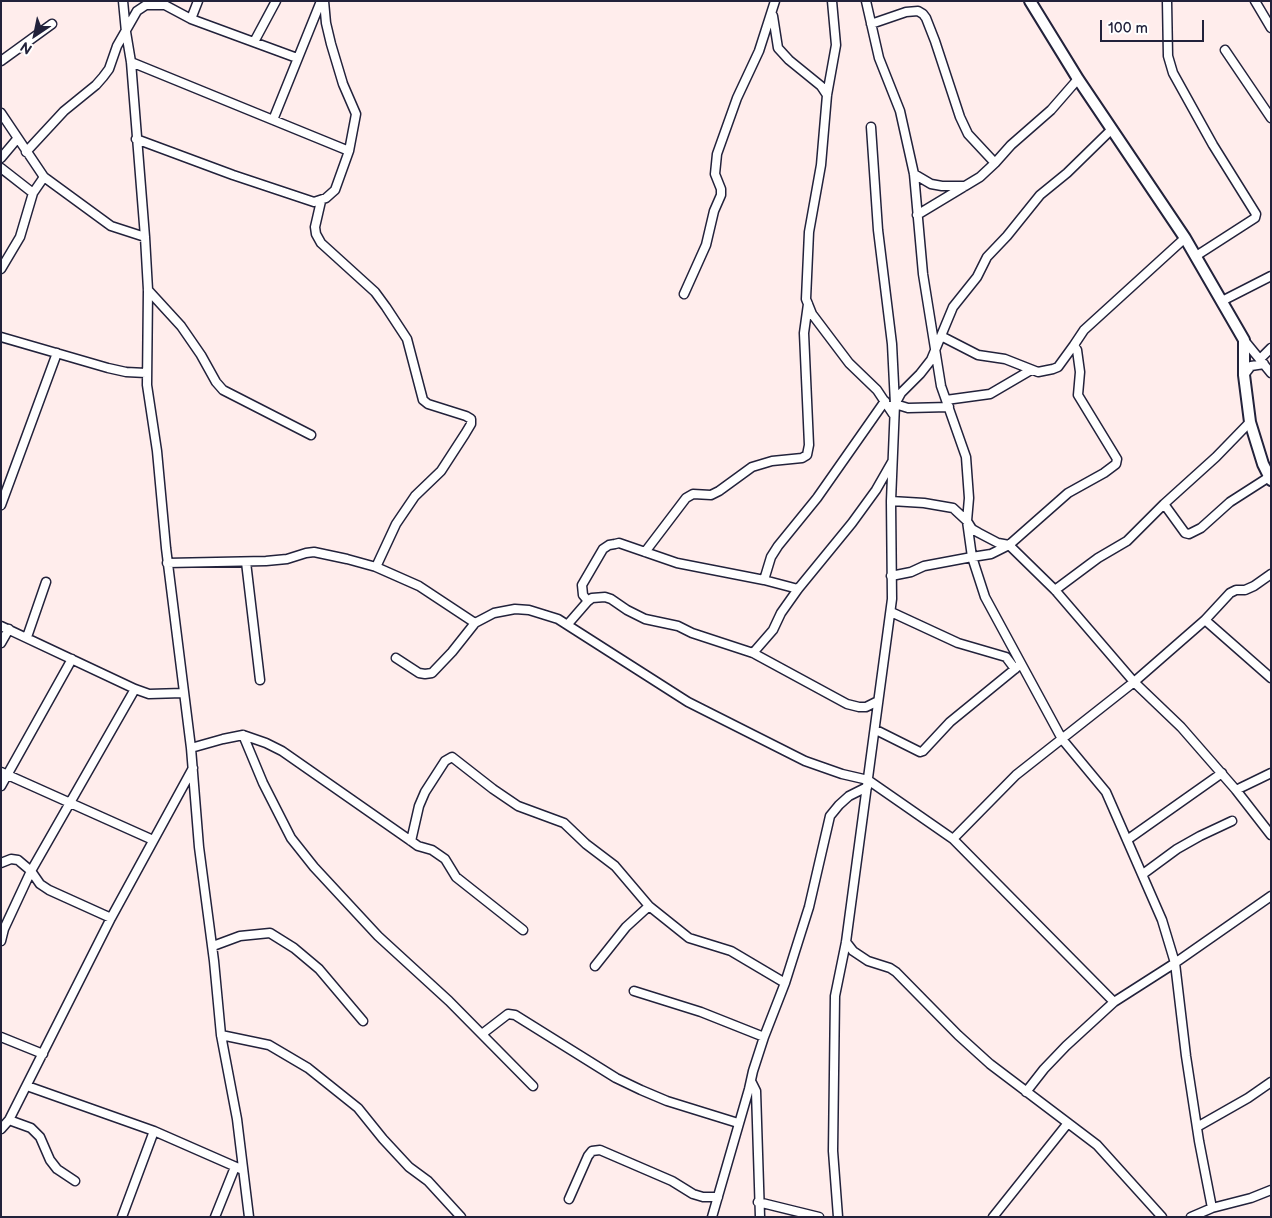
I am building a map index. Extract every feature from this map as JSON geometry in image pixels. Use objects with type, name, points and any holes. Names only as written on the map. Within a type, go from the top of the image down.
[{"type":"street","points":[[123,1],[131,62],[145,237],[148,290],[146,373],[157,451],[167,563],[191,748],[199,847],[213,946],[221,1035],[237,1119],[249,1217]]},
{"type":"street","points":[[191,19],[198,1]]},
{"type":"street","points":[[254,42],[276,1]]},
{"type":"street","points":[[273,120],[322,1]]},
{"type":"street","points":[[136,139],[233,175],[314,202],[321,201],[334,190],[349,151],[356,114],[343,84],[331,44],[322,1]]},
{"type":"street","points":[[684,294],[706,245],[720,195],[721,189],[715,174],[717,154],[737,98],[759,52],[775,1]]},
{"type":"street","points":[[644,552],[686,498],[693,494],[711,495],[719,492],[752,467],[772,461],[802,458],[807,455],[809,444],[804,333],[808,304],[809,232],[821,166],[827,95],[836,45],[832,1]]},
{"type":"street","points":[[866,1],[879,58],[900,111],[914,174],[923,274],[941,386],[966,457],[969,498],[967,521],[972,557],[985,597],[1018,667],[1062,739],[1106,792],[1162,920],[1175,963],[1186,1056],[1212,1208]]},
{"type":"street","points":[[1030,1],[1111,130],[1185,238],[1244,340],[1271,373]]},
{"type":"street","points":[[1167,1],[1168,56],[1173,73],[1213,145],[1256,214],[1255,218],[1196,256]]},
{"type":"street","points":[[1255,1],[1271,28]]},
{"type":"street","points":[[26,152],[64,111],[103,77],[137,11],[142,7],[160,3],[191,19],[297,58]]},
{"type":"street","points":[[871,24],[906,12],[918,11],[923,14],[935,41],[960,117],[968,134],[995,163]]},
{"type":"street","points":[[772,12],[778,48],[789,60],[821,86],[827,95]]},
{"type":"street","points":[[1,61],[52,24]]},
{"type":"street","points":[[1225,50],[1271,118]]},
{"type":"street","points":[[131,62],[349,151]]},
{"type":"street","points":[[917,215],[980,177],[1011,145],[1051,110],[1078,79]]},
{"type":"street","points":[[1,112],[17,139],[44,177],[111,226],[145,237]]},
{"type":"street","points":[[838,1217],[833,1151],[835,996],[846,942],[891,612],[891,501],[894,415],[890,404],[892,344],[878,230],[872,127]]},
{"type":"street","points":[[764,580],[771,557],[778,546],[890,404],[927,366],[935,353],[952,307],[978,277],[987,256],[1007,236],[1040,194],[1067,173],[1111,130]]},
{"type":"street","points":[[1,158],[17,139]]},
{"type":"street","points":[[1,168],[33,193]]},
{"type":"street","points":[[914,174],[931,184],[942,186],[967,185]]},
{"type":"street","points":[[1,269],[20,237],[33,193],[44,177]]},
{"type":"street","points":[[321,201],[315,227],[316,234],[321,243],[374,292],[407,339],[423,400],[428,404],[466,416],[470,419],[471,424],[441,471],[414,496],[396,524],[376,567]]},
{"type":"street","points":[[941,336],[978,355],[1005,360],[1031,370],[1043,372],[1058,367],[1084,330],[1185,238]]},
{"type":"street","points":[[1222,301],[1271,276]]},
{"type":"street","points":[[148,290],[181,326],[223,390],[311,435]]},
{"type":"street","points":[[808,304],[812,314],[849,364],[890,404],[908,408],[947,404],[990,394],[1031,370]]},
{"type":"street","points":[[1,337],[108,368],[146,373]]},
{"type":"street","points":[[1164,504],[1185,533],[1189,534],[1201,528],[1230,502],[1270,478],[1250,422],[1244,375],[1244,340]]},
{"type":"street","points":[[892,576],[911,572],[924,566],[991,554],[1009,545],[1068,493],[1116,464],[1116,459],[1078,396],[1080,372],[1077,350],[1074,345]]},
{"type":"street","points":[[1244,375],[1251,366],[1262,362],[1271,348]]},
{"type":"street","points":[[1,505],[57,354]]},
{"type":"street","points":[[1055,590],[1098,558],[1127,541],[1164,504],[1216,458],[1250,422]]},
{"type":"street","points":[[753,653],[773,630],[781,613],[798,589],[852,523],[876,490],[893,460]]},
{"type":"street","points":[[891,501],[950,507],[958,511],[972,529],[978,533],[1009,545],[1055,590],[1134,682],[1181,727],[1236,790],[1271,835]]},
{"type":"street","points":[[588,601],[583,595],[582,586],[603,548],[619,544],[677,563],[764,580],[798,589]]},
{"type":"street","points":[[167,563],[246,562],[287,559],[314,552],[347,558],[376,567],[419,586],[475,623]]},
{"type":"street","points":[[246,562],[260,680]]},
{"type":"street","points":[[953,839],[1016,775],[1134,682],[1206,620],[1230,593],[1254,586],[1271,574]]},
{"type":"street","points":[[27,637],[46,582]]},
{"type":"street","points":[[568,624],[588,601],[599,597],[611,599],[645,619],[678,626],[692,633],[753,653],[847,704],[866,707],[878,701]]},
{"type":"street","points":[[396,658],[419,673],[432,673],[475,623],[494,613],[515,609],[529,610],[546,614],[568,624],[688,702],[805,761],[867,784],[953,839],[1114,1002]]},
{"type":"street","points":[[891,612],[958,643],[1006,657],[1018,667]]},
{"type":"street","points":[[1206,620],[1271,678]]},
{"type":"street","points":[[1,643],[5,627],[135,689],[149,694],[184,693]]},
{"type":"street","points":[[1,786],[4,773],[72,659]]},
{"type":"street","points":[[876,730],[920,752],[923,751],[950,722],[1018,667]]},
{"type":"street","points":[[1,941],[4,929],[30,871],[135,689]]},
{"type":"street","points":[[191,748],[243,735],[282,751],[418,846],[432,850],[445,859],[456,877],[523,930]]},
{"type":"street","points":[[243,735],[263,783],[291,838],[314,867],[378,936],[449,1001],[533,1086]]},
{"type":"street","points":[[411,841],[419,806],[425,792],[445,761],[452,756],[493,790],[518,806],[564,823],[615,866],[650,906],[689,938],[731,951],[785,983]]},
{"type":"street","points":[[1,1129],[9,1120],[111,918],[193,768]]},
{"type":"street","points":[[4,773],[153,840]]},
{"type":"street","points":[[1236,790],[1271,773]]},
{"type":"street","points":[[1127,840],[1222,774]]},
{"type":"street","points":[[712,1217],[764,1037],[785,983],[809,907],[830,816],[849,796],[867,784]]},
{"type":"street","points":[[1143,874],[1177,849],[1232,821]]},
{"type":"street","points":[[1,863],[11,859],[18,860],[40,884],[49,890],[111,918]]},
{"type":"street","points":[[1026,1092],[1044,1069],[1066,1046],[1114,1002],[1175,963],[1271,896]]},
{"type":"street","points":[[595,966],[626,927],[650,906]]},
{"type":"street","points":[[213,946],[240,936],[270,933],[294,948],[319,969],[363,1020]]},
{"type":"street","points":[[846,942],[868,961],[890,968],[896,972],[958,1035],[990,1064],[1097,1145],[1162,1217]]},
{"type":"street","points":[[634,990],[701,1012],[764,1037]]},
{"type":"street","points":[[482,1034],[508,1014],[515,1015],[616,1078],[641,1090],[667,1101],[738,1122]]},
{"type":"street","points":[[221,1035],[269,1046],[308,1068],[358,1108],[409,1167],[428,1181],[461,1217]]},
{"type":"street","points":[[1,1037],[43,1054]]},
{"type":"street","points":[[751,1081],[756,1091],[758,1202],[760,1217]]},
{"type":"street","points":[[1197,1127],[1248,1098],[1271,1082]]},
{"type":"street","points":[[27,1086],[154,1131],[243,1170]]},
{"type":"street","points":[[9,1120],[31,1128],[40,1137],[50,1160],[58,1169],[75,1181]]},
{"type":"street","points":[[993,1217],[1068,1123]]},
{"type":"street","points":[[122,1217],[154,1131]]},
{"type":"street","points":[[569,1199],[588,1156],[592,1151],[600,1150],[672,1181],[693,1194],[703,1197],[718,1197]]},
{"type":"street","points":[[214,1217],[235,1167]]},
{"type":"street","points":[[1191,1217],[1212,1208],[1251,1198],[1271,1190]]},
{"type":"street","points":[[758,1202],[819,1217]]}]
